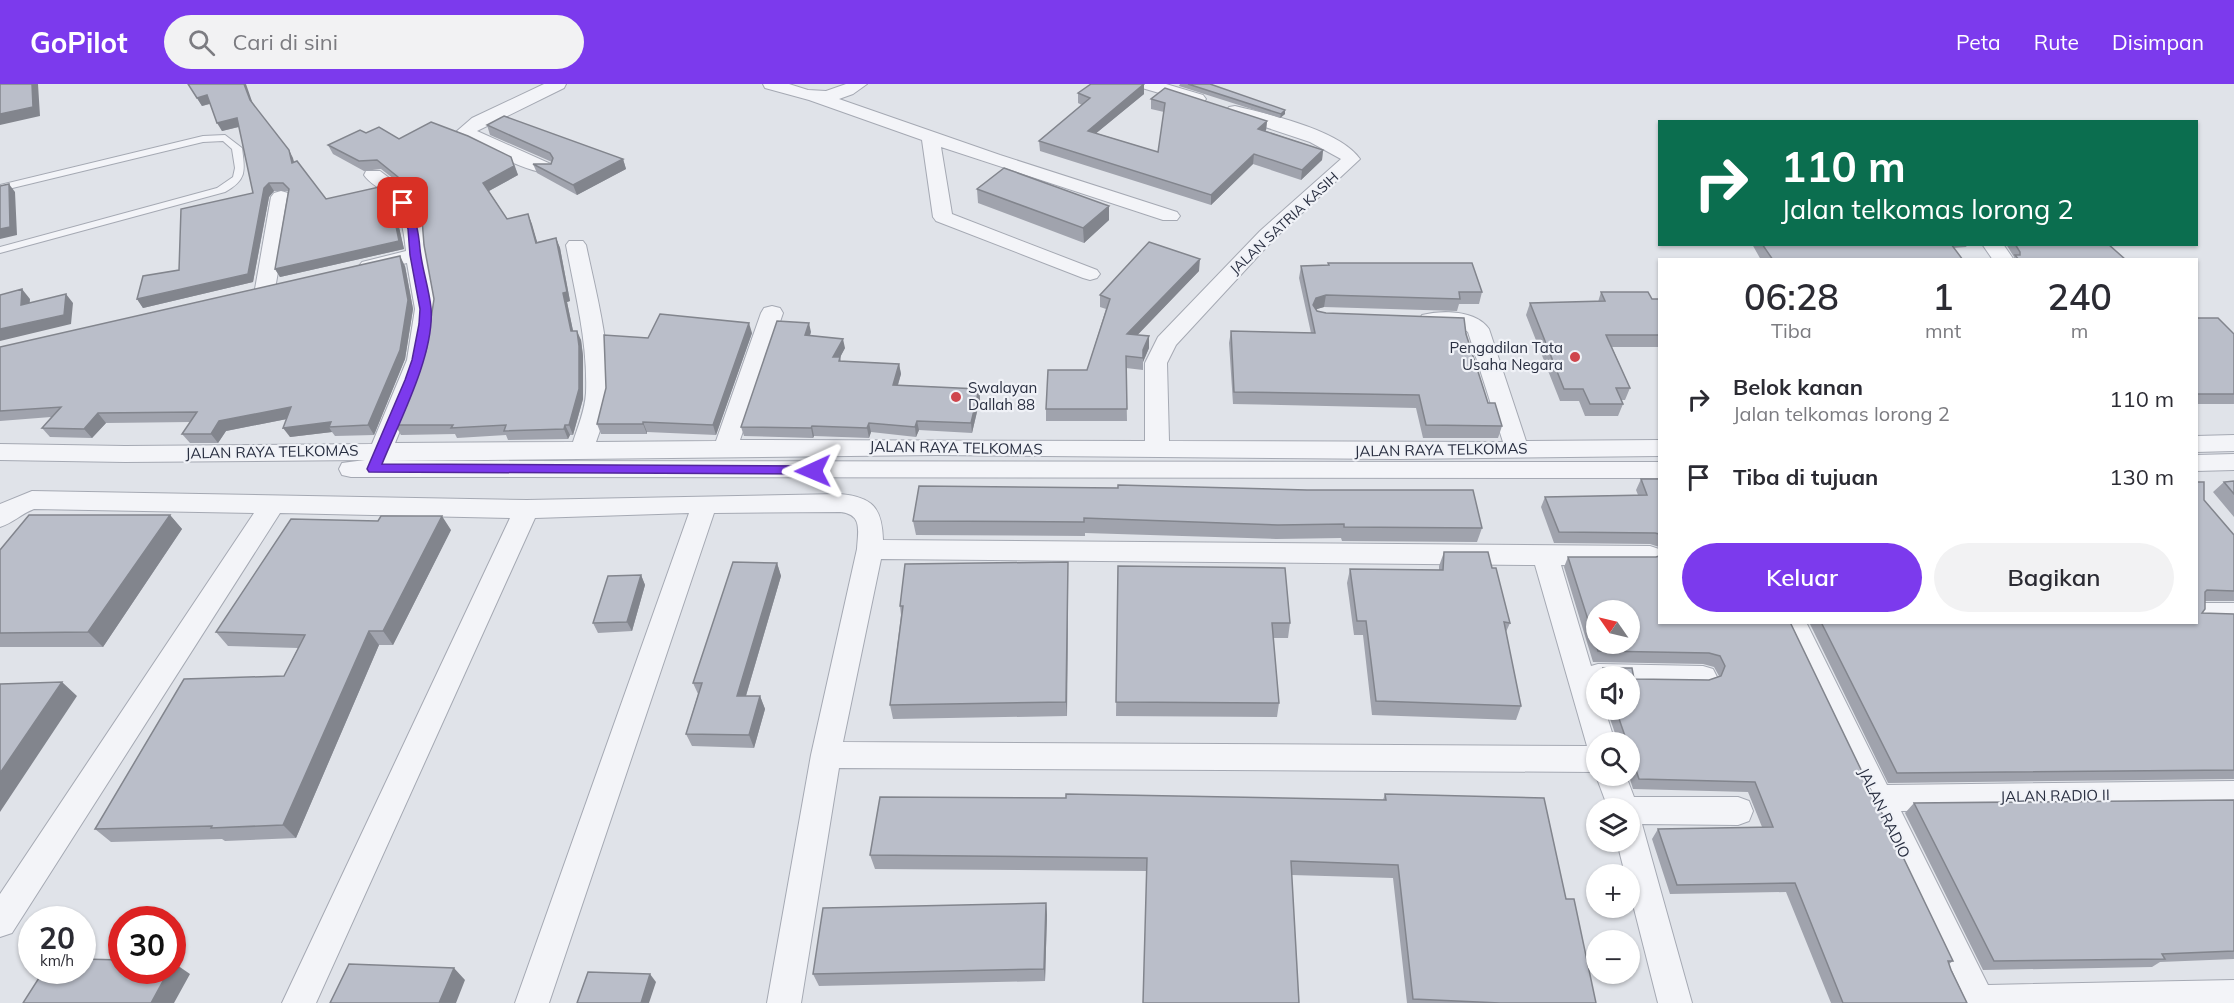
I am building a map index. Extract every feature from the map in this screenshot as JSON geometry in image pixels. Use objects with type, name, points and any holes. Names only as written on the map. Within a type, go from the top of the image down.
[{"type":"street","points":[[546,169],[475,138],[466,131],[478,122],[558,84]]},
{"type":"street","points":[[771,84],[1170,216]]},
{"type":"street","points":[[813,96],[832,98],[859,84]]},
{"type":"street","name":"JALAN SATRIA KASIH","points":[[1148,84],[1331,143],[1348,152],[1351,159],[1267,235],[1166,342],[1156,363],[1157,449]]},
{"type":"street","points":[[930,136],[943,217],[1090,274]]},
{"type":"street","points":[[373,175],[394,190],[408,214],[414,229],[416,255],[425,302],[418,360],[377,460]]},
{"type":"street","points":[[265,289],[281,197]]},
{"type":"street","points":[[576,245],[593,331],[597,392],[594,414],[582,449]]},
{"type":"street","points":[[350,270],[416,255]]},
{"type":"street","points":[[243,294],[286,285]]},
{"type":"street","points":[[725,449],[772,313]]},
{"type":"street","points":[[1413,319],[1462,320],[1475,326],[1517,449]]},
{"type":"street","points":[[2198,444],[2234,443]]},
{"type":"street","name":"JALAN RAYA TELKOMAS","points":[[0,469],[377,460],[582,449],[936,447],[1063,459],[1157,449],[1658,470]]},
{"type":"street","name":"JALAN RAYA TELKOMAS","points":[[0,452],[766,471],[1063,459],[1401,461],[1517,449],[1658,448]]},
{"type":"street","points":[[2198,463],[2234,462]]},
{"type":"street","points":[[0,518],[13,507],[32,500],[527,509],[850,503],[867,512],[870,519],[870,549],[826,755],[784,1003]]},
{"type":"street","points":[[0,922],[273,504]]},
{"type":"street","points":[[532,1003],[705,504]]},
{"type":"street","points":[[298,1003],[527,509]]},
{"type":"street","points":[[870,549],[1650,556]]},
{"type":"street","points":[[1545,555],[1597,732]]},
{"type":"street","points":[[2198,613],[2234,613]]},
{"type":"street","name":"JALAN RADIO","points":[[1793,624],[1978,1002]]},
{"type":"street","points":[[1582,675],[1703,677]]},
{"type":"street","points":[[826,755],[1586,759]]},
{"type":"street","name":"JALAN RADIO II","points":[[1877,798],[2234,794]]},
{"type":"street","points":[[1640,810],[1738,811]]},
{"type":"street","points":[[1635,852],[1675,1003]]},
{"type":"street","points":[[1978,1002],[2234,997]]},
{"type":"lane","points":[[0,188],[219,136],[230,140],[237,148],[240,174],[237,181],[221,190],[0,250]]},
{"type":"building","points":[[0,84],[32,84],[33,107],[0,114]]},
{"type":"building","points":[[188,84],[244,84],[250,100],[289,150],[292,163],[297,161],[326,199],[379,187],[392,206],[399,241],[275,269],[289,189],[283,183],[269,183],[264,188],[248,274],[137,299],[143,276],[179,270],[181,209],[253,193],[237,118],[217,123],[207,95],[197,98]]},
{"type":"building","points":[[1091,84],[1144,84],[1088,131],[1158,152],[1165,103],[1151,99],[1165,88],[1267,121],[1258,129],[1323,150],[1302,170],[1254,154],[1211,195],[1039,141],[1090,98],[1078,93]]},
{"type":"building","points":[[1188,84],[1210,84],[1285,110],[1281,114]]},
{"type":"building","points":[[504,116],[623,159],[573,185],[533,164],[551,164],[553,158],[550,153],[487,125]]},
{"type":"building","points":[[431,122],[468,136],[511,157],[514,166],[483,183],[507,219],[528,214],[536,243],[556,238],[567,292],[563,293],[571,331],[577,331],[579,346],[579,389],[569,425],[565,425],[564,429],[504,431],[506,425],[451,428],[453,425],[395,425],[426,351],[434,299],[424,245],[422,219],[415,203],[398,177],[377,160],[359,161],[328,145],[360,130],[366,133],[379,127],[399,139]]},
{"type":"building","points":[[1004,168],[1109,206],[1083,228],[977,189]]},
{"type":"building","points":[[9,184],[10,227],[0,229],[0,186]]},
{"type":"building","points":[[1149,242],[1200,259],[1127,334],[1149,336],[1143,350],[1143,358],[1126,356],[1127,409],[1046,409],[1048,370],[1087,370],[1110,299],[1100,295]]},
{"type":"building","points":[[1763,246],[1952,246],[1962,258],[1772,258]]},
{"type":"building","points":[[2016,246],[2110,246],[2124,258],[2017,258],[2015,255],[2020,255]]},
{"type":"building","points":[[400,256],[408,300],[400,350],[368,425],[329,427],[331,422],[283,428],[291,407],[219,421],[211,434],[182,434],[197,412],[98,413],[84,429],[42,428],[61,407],[0,411],[0,347]]},
{"type":"building","points":[[1328,263],[1472,263],[1482,292],[1459,292],[1460,299],[1326,295],[1316,298],[1313,305],[1317,311],[1326,313],[1464,318],[1466,334],[1488,403],[1495,403],[1502,426],[1426,425],[1419,395],[1234,392],[1231,331],[1315,333],[1301,266],[1329,265]]},
{"type":"building","points":[[22,289],[21,305],[66,294],[64,315],[0,329],[0,295]]},
{"type":"building","points":[[1601,292],[1648,292],[1652,299],[1658,299],[1658,335],[1606,335],[1630,388],[1616,388],[1623,404],[1590,404],[1583,389],[1564,389],[1530,303],[1605,301]]},
{"type":"building","points":[[660,314],[749,323],[713,425],[643,422],[643,424],[597,424],[606,388],[604,335],[648,338]]},
{"type":"building","points":[[2198,318],[2218,318],[2234,334],[2234,394],[2198,394]]},
{"type":"building","points":[[777,321],[809,323],[805,335],[843,339],[833,357],[840,357],[839,361],[899,364],[893,385],[979,389],[971,423],[917,421],[915,427],[869,423],[867,428],[741,427]]},
{"type":"building","points":[[1641,479],[1658,479],[1658,534],[1559,532],[1545,497],[1647,495]]},
{"type":"building","points":[[2234,481],[2234,494],[2224,482]]},
{"type":"building","points":[[2198,482],[2204,482],[2204,500],[2234,535],[2234,591],[2207,590],[2205,609],[2202,613],[2234,614],[2234,770],[1897,773],[1822,624],[2198,624]]},
{"type":"building","points":[[1118,485],[1307,490],[1473,490],[1482,528],[1344,527],[1344,524],[1278,525],[1084,518],[1084,522],[913,521],[919,486],[1118,488]]},
{"type":"building","points":[[29,515],[170,515],[88,632],[0,633],[0,550]]},
{"type":"building","points":[[381,516],[442,516],[383,631],[369,631],[283,825],[95,829],[184,679],[284,676],[305,635],[216,632],[291,519],[378,521]]},
{"type":"building","points":[[1444,552],[1488,552],[1492,568],[1496,568],[1510,623],[1504,622],[1521,706],[1376,701],[1366,621],[1357,621],[1350,569],[1443,570]]},
{"type":"building","points":[[1658,556],[1658,624],[1791,624],[1953,961],[1948,961],[1967,1003],[1843,1003],[1795,883],[1677,885],[1658,829],[1773,827],[1755,782],[1640,779],[1640,732],[1624,732],[1619,720],[1640,720],[1640,679],[1709,680],[1721,676],[1725,666],[1720,656],[1709,653],[1640,652],[1640,600],[1586,600],[1586,613],[1568,557]]},
{"type":"building","points":[[733,562],[777,563],[737,696],[760,696],[749,735],[686,734],[702,683],[693,683]]},
{"type":"building","points":[[1068,562],[1066,702],[890,705],[903,606],[900,606],[905,564]]},
{"type":"building","points":[[1118,566],[1285,568],[1290,623],[1272,623],[1279,703],[1116,702]]},
{"type":"building","points":[[641,575],[627,622],[593,623],[608,576]]},
{"type":"building","points":[[62,682],[0,773],[0,684]]},
{"type":"building","points":[[1066,794],[1386,800],[1385,794],[1544,798],[1566,899],[1574,899],[1586,956],[1586,984],[1592,984],[1596,1003],[1500,1003],[1413,999],[1398,865],[1291,861],[1299,1003],[1143,1003],[1147,858],[870,855],[880,797],[1066,798]]},
{"type":"building","points":[[2234,800],[2234,951],[2162,954],[2165,959],[1994,961],[1914,803]]},
{"type":"building","points":[[1046,903],[1044,969],[813,974],[823,908]]},
{"type":"building","points":[[96,959],[108,960],[108,984],[161,984],[151,1003],[23,1003],[35,984],[96,984]]},
{"type":"building","points":[[349,964],[454,968],[439,1003],[330,1003]]},
{"type":"building","points":[[588,972],[650,974],[641,1003],[577,1003]]},
{"type":"place","name":"Pengadilan Tata Usaha Negara","points":[[1575,357]]},
{"type":"place","name":"Swalayan Dallah 88","points":[[956,397]]},
{"type":"route","points":[[403,203],[414,229],[416,255],[426,309],[418,360],[373,469],[813,471]]}]
